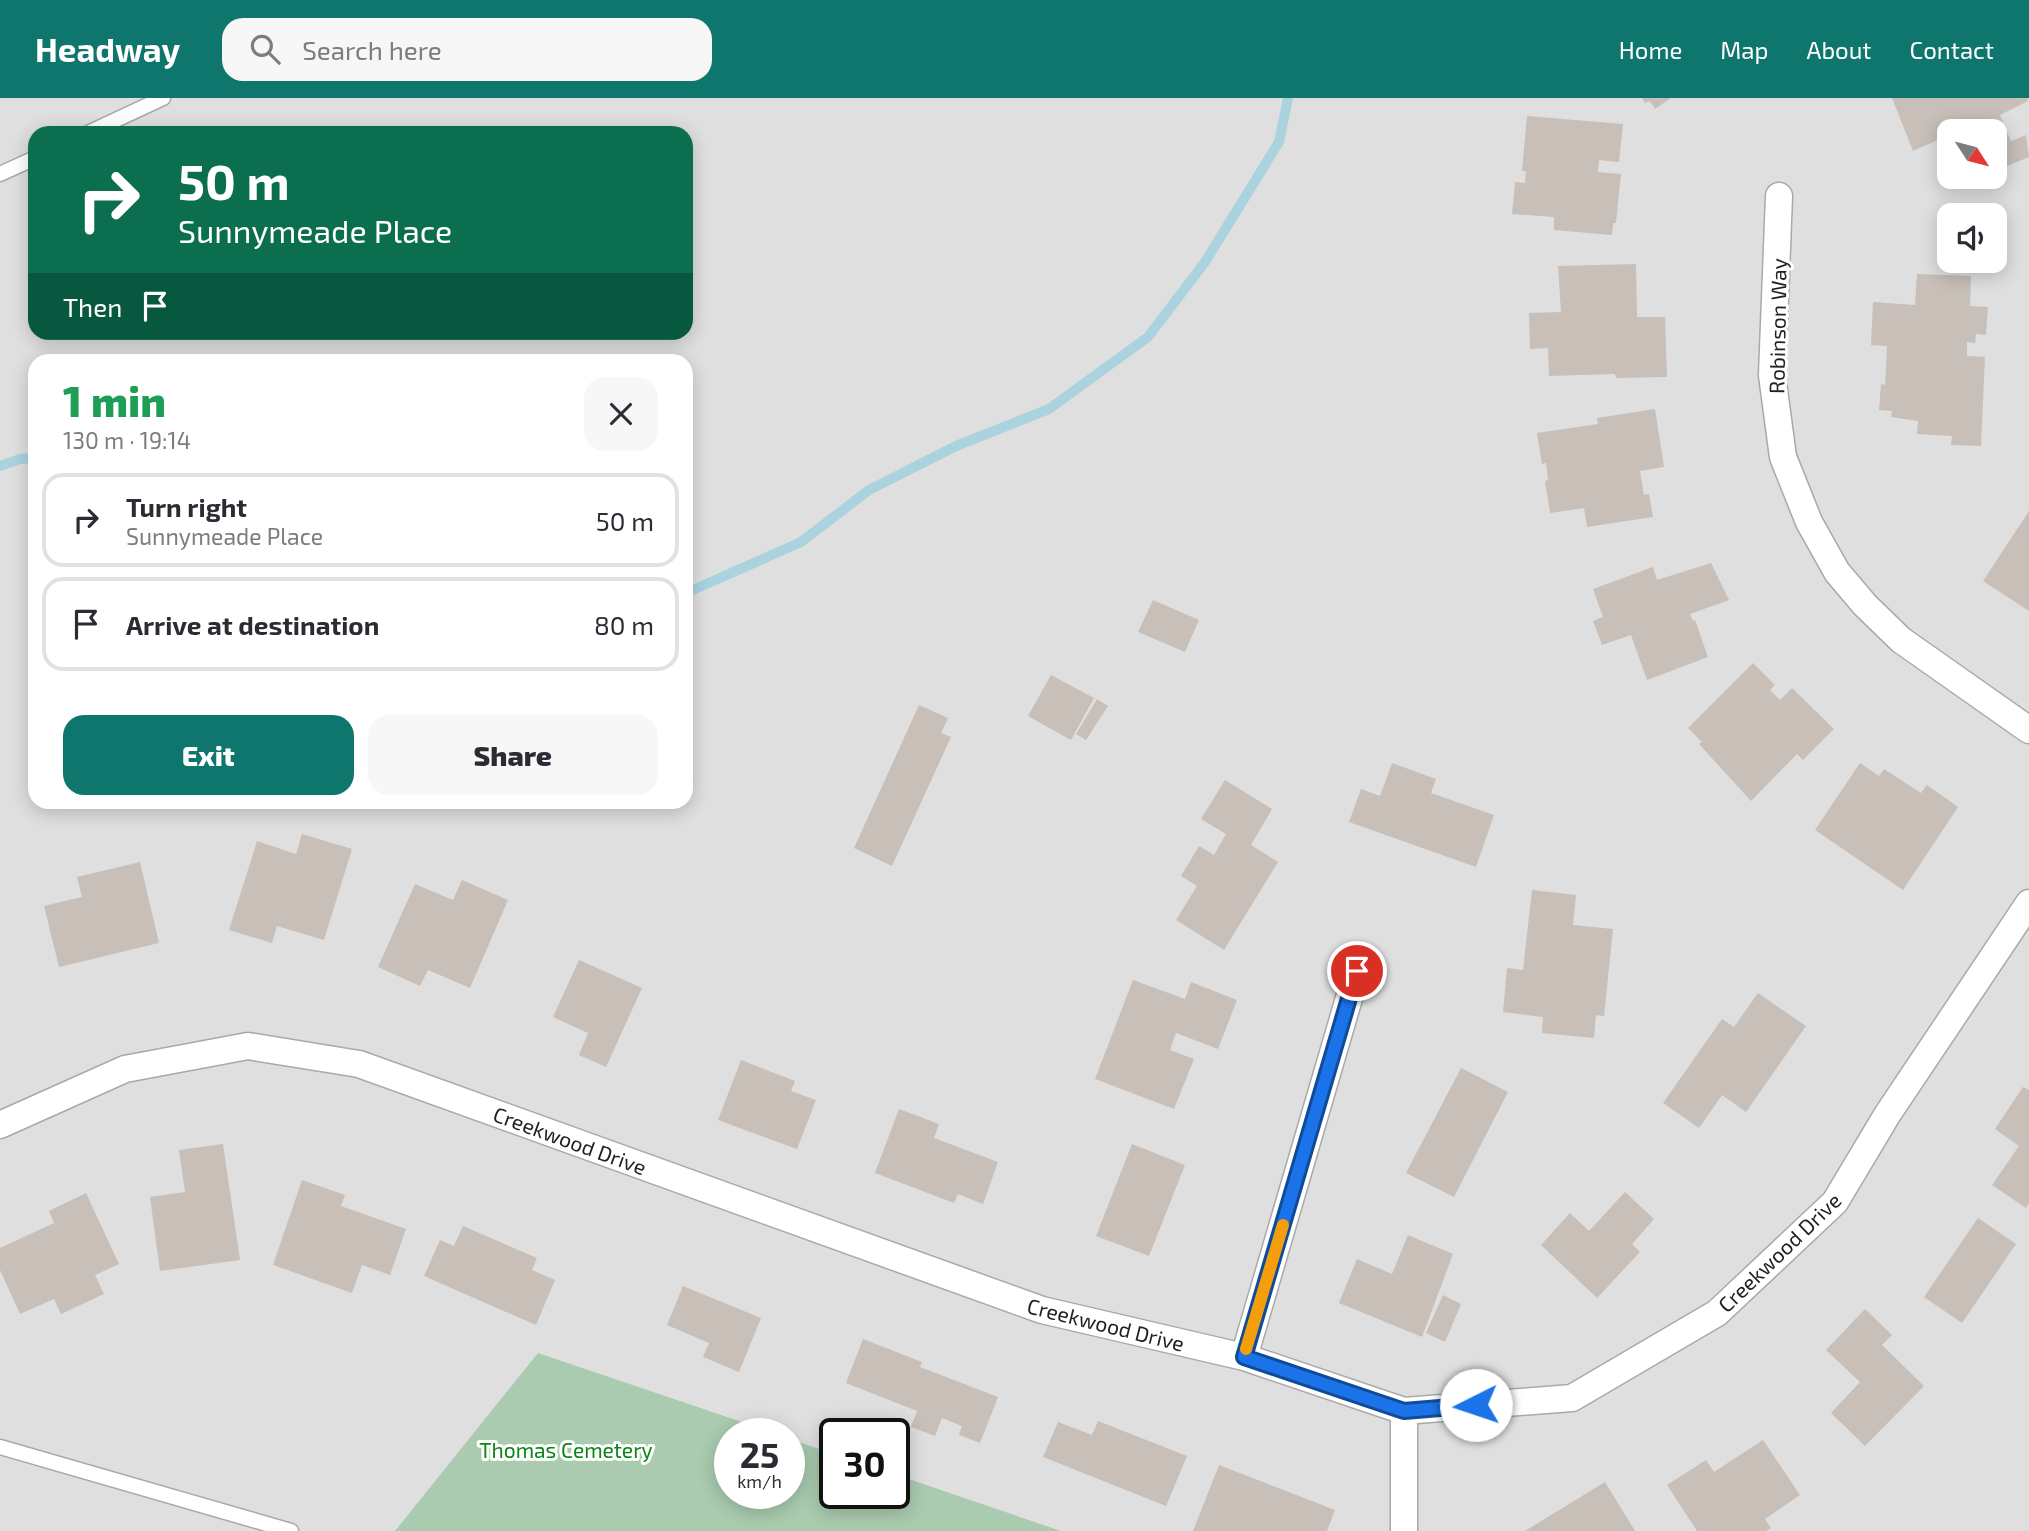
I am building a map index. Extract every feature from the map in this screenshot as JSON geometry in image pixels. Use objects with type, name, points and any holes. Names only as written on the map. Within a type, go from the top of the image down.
[{"type":"street","name":"Robinson Way","points":[[1779,196],[1772,375],[1783,457],[1809,523],[1837,572],[1901,640],[2029,730]]},
{"type":"street","name":"Creekwood Drive","points":[[0,1125],[125,1069],[248,1046],[359,1064],[1042,1310],[1244,1357],[1404,1411],[1572,1398],[1717,1313],[1835,1202],[1887,1115],[2029,903]]},
{"type":"street","points":[[1244,1357],[1357,971]]},
{"type":"street","points":[[1404,1411],[1404,1531]]},
{"type":"lane","points":[[103,126],[163,98]]},
{"type":"lane","points":[[0,174],[28,161]]},
{"type":"lane","points":[[0,1447],[291,1531]]},
{"type":"shaded area","points":[[0,98],[2029,98],[2029,1531],[0,1531]]},
{"type":"green space","name":"Thomas Cemetery","points":[[538,1353],[730,1418],[714,1418],[714,1509],[805,1509],[805,1444],[819,1449],[819,1509],[910,1509],[910,1479],[1061,1531],[395,1531]]},
{"type":"building","points":[[1642,98],[1671,98],[1655,109],[1650,101],[1645,103]]},
{"type":"building","points":[[1892,98],[2027,98],[2028,101],[2000,115],[2002,119],[1937,119],[1937,140],[1913,151]]},
{"type":"building","points":[[1527,116],[1623,124],[1619,162],[1599,160],[1598,172],[1621,174],[1616,223],[1613,223],[1612,235],[1554,230],[1554,217],[1512,214],[1515,182],[1525,183],[1526,171],[1522,171]]},
{"type":"building","points":[[2007,132],[2011,141],[2026,135],[2029,157],[2007,166]]},
{"type":"building","points":[[1636,264],[1637,317],[1665,317],[1667,377],[1616,378],[1615,374],[1549,376],[1548,348],[1530,349],[1529,313],[1561,312],[1558,266]]},
{"type":"building","points":[[1917,274],[1971,276],[1970,306],[1988,307],[1986,335],[1976,334],[1975,343],[1967,342],[1967,356],[1985,357],[1981,446],[1951,445],[1952,436],[1917,434],[1918,421],[1891,417],[1892,411],[1879,410],[1881,384],[1885,385],[1887,346],[1871,345],[1873,302],[1915,305]]},
{"type":"building","points":[[1655,409],[1664,467],[1640,471],[1644,495],[1649,494],[1653,517],[1587,527],[1584,508],[1550,513],[1545,481],[1548,480],[1546,463],[1542,464],[1537,433],[1598,424],[1597,418]]},
{"type":"building","points":[[2029,511],[2029,611],[1983,581]]},
{"type":"building","points":[[1711,563],[1729,600],[1690,614],[1693,621],[1695,620],[1708,657],[1647,680],[1631,635],[1602,645],[1593,621],[1603,617],[1593,589],[1653,567],[1657,580]]},
{"type":"building","points":[[1153,600],[1199,620],[1185,652],[1138,632]]},
{"type":"building","points":[[1753,663],[1775,685],[1770,690],[1780,700],[1792,688],[1834,729],[1803,760],[1797,754],[1751,801],[1699,744],[1702,742],[1688,728]]},
{"type":"building","points":[[1051,675],[1094,698],[1071,740],[1028,716]]},
{"type":"building","points":[[1097,699],[1108,706],[1086,740],[1076,734]]},
{"type":"building","points":[[919,705],[948,718],[941,733],[951,737],[892,866],[854,848]]},
{"type":"building","points":[[1392,763],[1436,779],[1431,793],[1494,815],[1476,867],[1349,822],[1361,789],[1380,796]]},
{"type":"building","points":[[1860,763],[1879,776],[1884,769],[1921,793],[1927,785],[1958,807],[1903,890],[1815,830]]},
{"type":"building","points":[[1225,780],[1272,809],[1251,845],[1278,862],[1224,950],[1176,920],[1197,886],[1181,876],[1199,846],[1214,855],[1226,834],[1201,819]]},
{"type":"building","points":[[302,834],[352,849],[324,940],[277,926],[272,943],[229,930],[257,841],[296,854]]},
{"type":"building","points":[[140,862],[159,943],[59,967],[44,906],[82,897],[77,877]]},
{"type":"building","points":[[462,880],[508,900],[470,988],[428,970],[420,986],[378,967],[415,884],[453,900]]},
{"type":"building","points":[[1532,890],[1576,895],[1573,925],[1613,929],[1604,1016],[1596,1015],[1594,1038],[1542,1033],[1543,1017],[1503,1012],[1507,968],[1523,970]]},
{"type":"building","points":[[579,960],[642,988],[606,1067],[579,1055],[588,1033],[553,1017]]},
{"type":"building","points":[[1133,980],[1185,999],[1191,982],[1237,1000],[1218,1049],[1176,1033],[1170,1050],[1194,1059],[1174,1109],[1095,1079]]},
{"type":"building","points":[[1758,993],[1806,1026],[1746,1112],[1722,1095],[1699,1128],[1663,1103],[1722,1019],[1734,1027]]},
{"type":"building","points":[[741,1060],[795,1081],[791,1091],[816,1100],[797,1149],[718,1120]]},
{"type":"building","points":[[1461,1068],[1508,1092],[1454,1197],[1406,1173]]},
{"type":"building","points":[[2023,1087],[2029,1090],[2029,1203],[2026,1208],[1992,1185],[2019,1146],[1995,1129]]},
{"type":"building","points":[[899,1109],[939,1124],[934,1138],[998,1162],[983,1204],[958,1194],[954,1203],[875,1173]]},
{"type":"building","points":[[223,1144],[240,1260],[160,1271],[150,1197],[185,1192],[179,1150]]},
{"type":"building","points":[[1132,1144],[1185,1165],[1149,1256],[1096,1236]]},
{"type":"building","points":[[302,1180],[345,1195],[341,1206],[406,1229],[390,1275],[362,1265],[352,1293],[273,1265]]},
{"type":"building","points":[[1625,1192],[1654,1219],[1632,1244],[1640,1252],[1597,1298],[1541,1245],[1570,1213],[1589,1231]]},
{"type":"building","points":[[86,1193],[119,1264],[95,1275],[104,1294],[61,1314],[54,1299],[20,1314],[0,1270],[0,1248],[54,1223],[49,1211]]},
{"type":"building","points":[[1978,1218],[2016,1244],[1962,1323],[1924,1297]]},
{"type":"building","points":[[463,1226],[537,1258],[532,1270],[555,1280],[536,1325],[424,1276],[440,1240],[454,1246]]},
{"type":"building","points":[[1408,1235],[1453,1254],[1422,1337],[1339,1303],[1357,1259],[1392,1274]]},
{"type":"building","points":[[683,1286],[761,1318],[739,1372],[703,1357],[709,1343],[667,1325]]},
{"type":"building","points":[[1443,1295],[1461,1304],[1445,1342],[1426,1333]]},
{"type":"building","points":[[1865,1309],[1892,1335],[1882,1345],[1924,1386],[1865,1446],[1831,1413],[1860,1382],[1826,1350]]},
{"type":"building","points":[[863,1339],[922,1362],[920,1367],[998,1397],[980,1443],[959,1435],[962,1426],[942,1418],[935,1436],[911,1427],[917,1411],[846,1383]]},
{"type":"building","points":[[1098,1421],[1187,1456],[1166,1506],[1043,1457],[1058,1422],[1092,1435]]},
{"type":"building","points":[[1763,1440],[1800,1495],[1765,1519],[1771,1528],[1766,1531],[1697,1531],[1667,1485],[1706,1460],[1714,1472]]},
{"type":"building","points":[[1219,1465],[1335,1510],[1327,1531],[1193,1531]]},
{"type":"building","points":[[1605,1482],[1635,1531],[1525,1531]]},
{"type":"waterway","points":[[693,590],[801,542],[869,490],[956,446],[1049,409],[1148,337],[1205,262],[1279,142],[1288,98]]},
{"type":"waterway","points":[[0,466],[28,458]]},
{"type":"slow traffic","points":[[1246,1349],[1283,1225]]},
{"type":"route","points":[[1357,971],[1244,1357],[1404,1411],[1476,1405]]}]
